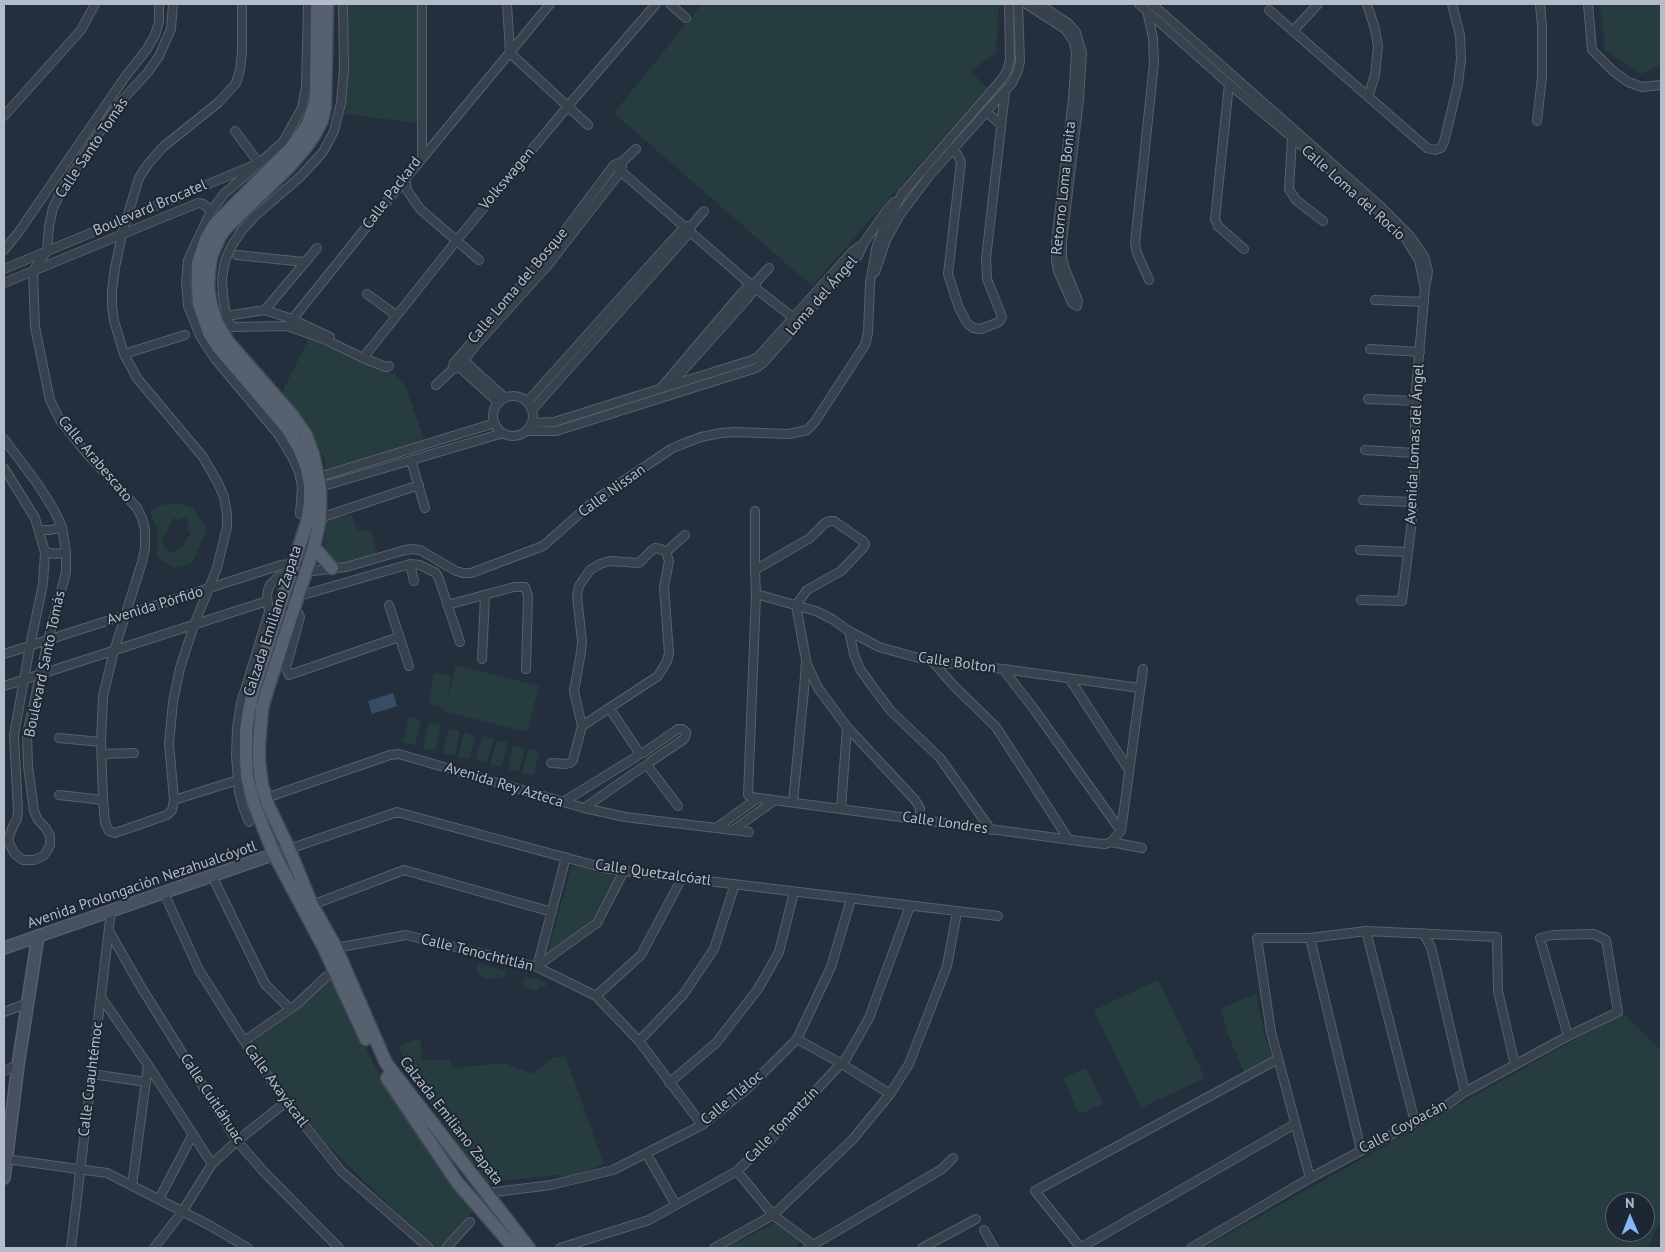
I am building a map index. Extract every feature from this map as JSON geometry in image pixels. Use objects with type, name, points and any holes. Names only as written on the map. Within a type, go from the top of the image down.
[{"type":"main road","name":"Calzada Emiliano Zapata","points":[[317,4],[316,100],[308,124],[290,149],[214,225],[202,251],[197,276],[199,303],[209,333],[218,347],[288,429],[299,448],[307,468],[310,486],[309,512],[302,542],[300,568],[287,608],[253,692],[246,731],[246,760],[250,792],[274,854],[324,948],[379,1066],[457,1182],[514,1248]]},
{"type":"main road","name":"Calzada Emiliano Zapata","points":[[300,568],[314,547],[320,518],[320,482],[313,454],[306,436],[292,415],[229,343],[217,323],[208,287],[211,257],[220,236],[294,161],[315,134],[322,120],[325,107],[327,4]]},
{"type":"main road","points":[[314,547],[328,569]]},
{"type":"main road","name":"Calzada Emiliano Zapata","points":[[287,608],[259,728],[259,762],[266,798],[312,905],[336,948],[386,1063],[529,1248]]},
{"type":"street","points":[[4,116],[81,30],[95,4]]},
{"type":"street","name":"Calle Santo Tomás","points":[[4,250],[18,233],[125,77],[147,49],[155,35],[159,22],[159,4]]},
{"type":"street","name":"Calle Santo Tomás","points":[[47,251],[53,208],[61,191],[116,107],[148,72],[159,56],[171,29],[173,4]]},
{"type":"street","points":[[238,780],[174,800],[169,742],[173,702],[180,668],[194,625],[218,568],[227,527],[227,514],[224,497],[203,457],[137,378],[124,354],[114,321],[112,290],[122,234],[139,178],[163,147],[219,102],[236,83],[242,52],[242,4]]},
{"type":"street","points":[[300,514],[302,487],[299,472],[292,457],[278,434],[216,360],[200,336],[188,306],[186,282],[188,260],[210,211],[224,194],[283,142],[302,108],[306,86],[308,4]]},
{"type":"street","points":[[343,4],[344,68],[341,103],[334,130],[323,152],[300,177],[255,216],[242,230],[225,261],[222,279],[226,316],[230,325],[235,327],[288,326],[364,356]]},
{"type":"street","name":"Calle Packard","points":[[288,326],[292,318],[422,159],[422,4]]},
{"type":"street","points":[[507,4],[510,53],[588,125]]},
{"type":"street","points":[[422,159],[550,4]]},
{"type":"street","name":"Volkswagen","points":[[364,356],[456,240],[656,4]]},
{"type":"street","points":[[670,4],[686,18]]},
{"type":"street","points":[[870,283],[878,239],[904,191],[1007,71],[1010,60],[1009,4]]},
{"type":"street","points":[[870,283],[892,227],[913,196],[1005,92],[1017,73],[1020,62],[1018,4]]},
{"type":"street","name":"Retorno Loma Bonita","points":[[1026,4],[1065,29],[1074,42],[1076,53],[1073,99],[1056,242],[1056,260],[1058,271],[1072,303],[1077,306],[1078,301],[1062,258],[1062,242],[1079,99],[1082,53],[1076,32],[1069,24],[1039,4]]},
{"type":"street","name":"Calle Loma del Rocío","points":[[1139,4],[1150,7],[1294,135]]},
{"type":"street","points":[[1293,31],[1318,4]]},
{"type":"street","points":[[1367,4],[1376,29],[1378,46],[1375,76],[1368,97]]},
{"type":"street","points":[[1269,10],[1427,148],[1435,150],[1441,148],[1444,142],[1461,59],[1460,35],[1452,4]]},
{"type":"street","points":[[1537,121],[1542,77],[1540,4]]},
{"type":"street","points":[[1588,4],[1592,50],[1613,72],[1628,82],[1642,87],[1661,85]]},
{"type":"street","points":[[1149,280],[1137,253],[1135,243],[1154,63],[1150,7]]},
{"type":"street","name":"Calle Loma del Rocío","points":[[1150,7],[1229,84],[1380,206],[1414,241],[1424,256],[1428,271],[1425,287]]},
{"type":"street","points":[[1229,84],[1214,219],[1218,226],[1244,248]]},
{"type":"street","points":[[952,150],[957,154],[961,162],[948,274],[958,308],[967,323],[973,328],[981,329],[1000,322],[1002,317],[987,279],[986,269],[1005,92]]},
{"type":"street","points":[[987,112],[1001,126]]},
{"type":"street","points":[[235,131],[259,163]]},
{"type":"street","points":[[1294,135],[1289,189],[1296,200],[1323,221]]},
{"type":"street","points":[[636,149],[623,161],[614,165],[795,320]]},
{"type":"street","points":[[436,385],[475,346],[548,264],[621,171],[623,161]]},
{"type":"street","name":"Boulevard Brocatel","points":[[4,269],[259,163]]},
{"type":"street","name":"Calle Loma del Bosque","points":[[458,363],[544,260],[614,165]]},
{"type":"street","points":[[405,179],[407,190],[420,209],[479,260]]},
{"type":"street","points":[[904,191],[913,196]]},
{"type":"street","name":"Loma del Ángel","points":[[527,431],[556,431],[665,397],[758,357],[795,320],[852,252],[863,244],[886,211],[904,191]]},
{"type":"street","name":"Boulevard Brocatel","points":[[4,283],[198,203],[203,204],[210,211]]},
{"type":"street","points":[[532,410],[704,211]]},
{"type":"street","points":[[527,402],[689,228]]},
{"type":"street","points":[[265,310],[317,248]]},
{"type":"street","points":[[33,270],[47,251]]},
{"type":"street","points":[[237,254],[304,262]]},
{"type":"street","points":[[656,399],[769,268]]},
{"type":"street","name":"Calle Arabescato","points":[[33,270],[35,327],[50,400],[60,420],[82,448],[137,508],[142,518],[145,539],[142,562],[114,651],[103,696],[102,754],[105,823],[109,831],[115,833],[167,815],[172,810],[174,800]]},
{"type":"street","name":"Calle Nissan","points":[[300,568],[328,569],[346,567],[412,549],[420,550],[456,571],[463,573],[471,572],[537,549],[550,541],[595,500],[670,449],[721,433],[790,434],[807,430],[814,423],[846,375],[867,339],[870,283]]},
{"type":"street","points":[[665,397],[665,387],[688,365],[754,285]]},
{"type":"street","name":"Avenida Lomas del Ángel","points":[[1361,600],[1402,601],[1413,502],[1415,401],[1425,287]]},
{"type":"street","points":[[367,294],[396,316]]},
{"type":"street","points":[[1375,300],[1424,302]]},
{"type":"street","points":[[226,316],[265,310],[292,318],[364,356]]},
{"type":"street","points":[[124,354],[185,335]]},
{"type":"street","points":[[1370,349],[1420,352]]},
{"type":"street","points":[[458,363],[502,400]]},
{"type":"street","points":[[688,365],[697,382]]},
{"type":"street","name":"Loma del Ángel","points":[[532,423],[554,422],[665,387],[697,382]]},
{"type":"street","points":[[320,482],[336,483],[503,433],[515,436],[527,431],[532,423],[532,410],[527,402],[518,397],[502,400],[494,412],[495,423],[503,433]]},
{"type":"street","points":[[1368,399],[1415,401]]},
{"type":"street","points":[[320,482],[332,473],[495,423]]},
{"type":"street","name":"Boulevard Santo Tomás","points":[[4,439],[37,483],[54,510],[62,527],[66,552],[66,572],[39,675],[27,734],[28,766],[34,811],[38,820],[49,832],[50,845],[42,856],[29,861],[14,854],[9,843],[13,826],[18,819],[14,735],[43,584],[46,552],[40,530],[24,499],[4,468]]},
{"type":"street","points":[[1365,450],[1415,453]]},
{"type":"street","points":[[411,460],[426,508]]},
{"type":"street","points":[[332,473],[336,483]]},
{"type":"street","points":[[320,518],[419,485]]},
{"type":"street","points":[[1363,500],[1413,502]]},
{"type":"street","points":[[755,511],[756,594]]},
{"type":"street","points":[[755,570],[810,538],[825,523],[830,521],[865,544],[841,571],[808,590],[796,605],[806,660],[818,688],[847,727],[916,800],[920,808],[920,819]]},
{"type":"street","points":[[40,530],[62,527]]},
{"type":"street","points":[[666,552],[685,535]]},
{"type":"street","points":[[551,763],[566,764],[573,760],[582,726],[574,691],[582,652],[577,596],[579,586],[590,570],[600,564],[610,561],[639,563],[655,548],[661,549],[666,552],[669,561],[664,587],[668,661],[658,676],[582,726]]},
{"type":"street","points":[[1360,550],[1408,552]]},
{"type":"street","points":[[46,552],[56,554],[66,552]]},
{"type":"street","points":[[755,554],[772,559]]},
{"type":"street","points":[[410,564],[414,581]]},
{"type":"street","points":[[292,593],[306,594],[410,564],[420,565],[436,574],[439,579],[460,642]]},
{"type":"street","name":"Avenida Pórfido","points":[[4,654],[281,565],[300,568]]},
{"type":"street","points":[[249,822],[243,808],[236,755],[237,728],[241,703],[268,612],[268,590],[274,581],[282,575],[300,568]]},
{"type":"street","points":[[447,606],[514,587],[525,588],[528,596],[526,669]]},
{"type":"street","name":"Calle Bolton","points":[[756,594],[824,615],[879,647],[933,662],[1004,669],[1140,688]]},
{"type":"street","name":"Calle Londres","points":[[756,594],[748,795],[758,798],[991,830],[1094,843],[1105,844],[1111,842],[1142,848]]},
{"type":"street","points":[[482,659],[485,596]]},
{"type":"street","name":"Avenida Pórfido","points":[[4,686],[267,602]]},
{"type":"street","points":[[389,605],[409,666]]},
{"type":"street","points":[[287,608],[298,613],[300,620],[286,668],[289,675],[399,637]]},
{"type":"street","points":[[849,631],[854,654],[860,669],[872,686],[891,711],[940,758],[991,830]]},
{"type":"street","points":[[793,802],[806,660]]},
{"type":"street","points":[[933,662],[953,685],[996,727],[1069,840]]},
{"type":"street","points":[[1004,669],[1121,831]]},
{"type":"street","points":[[1111,842],[1121,831],[1143,669]]},
{"type":"street","points":[[1069,678],[1129,770]]},
{"type":"street","points":[[804,690],[818,688]]},
{"type":"street","points":[[610,709],[640,755]]},
{"type":"street","points":[[841,809],[847,727]]},
{"type":"street","points":[[564,802],[678,729],[685,730],[685,738],[584,808]]},
{"type":"street","points":[[59,738],[102,742]]},
{"type":"street","points":[[102,754],[134,753]]},
{"type":"street","name":"Avenida Rey Azteca","points":[[266,798],[390,755],[399,754],[584,808],[625,817],[750,832]]},
{"type":"street","points":[[640,755],[648,755],[647,765]]},
{"type":"street","points":[[640,755],[637,763],[647,765],[678,806]]},
{"type":"street","points":[[59,795],[103,800]]},
{"type":"street","points":[[716,828],[758,798]]},
{"type":"street","points":[[733,830],[775,800]]},
{"type":"street","name":"Calle Quetzalcóatl","points":[[289,849],[397,812],[624,871],[998,916]]},
{"type":"street","name":"Avenida Prolongación Nezahualcóyotl","points":[[4,948],[289,849]]},
{"type":"street","points":[[537,967],[566,857]]},
{"type":"street","points":[[312,905],[404,870],[552,912]]},
{"type":"street","points":[[537,967],[597,922],[624,871]]},
{"type":"street","points":[[212,876],[265,984],[290,1009]]},
{"type":"street","points":[[596,996],[641,955],[682,878]]},
{"type":"street","points":[[639,1041],[683,995],[714,949],[735,884]]},
{"type":"street","points":[[669,1082],[716,1043],[758,989],[779,952],[794,892]]},
{"type":"street","name":"Calle Axayácatl","points":[[164,893],[199,970],[286,1102],[341,1171],[429,1248]]},
{"type":"street","name":"Calle Tláloc","points":[[487,1193],[551,1185],[613,1170],[702,1125],[749,1087],[797,1039],[830,967],[851,899]]},
{"type":"street","name":"Calle Tonantzín","points":[[560,1248],[649,1220],[737,1171],[771,1139],[848,1057],[869,1018],[910,906]]},
{"type":"street","name":"Calle Cuauhtémoc","points":[[71,1248],[111,911]]},
{"type":"street","points":[[714,1248],[773,1215],[853,1139],[890,1094],[908,1064],[947,966],[957,912]]},
{"type":"street","name":"Calle Cuitláhuac","points":[[109,931],[237,1141],[264,1172],[339,1248]]},
{"type":"street","points":[[1366,931],[1415,1122]]},
{"type":"street","points":[[1310,1178],[1271,1032],[1257,938],[1310,938],[1366,931],[1497,937],[1498,991],[1515,1065]]},
{"type":"street","points":[[1423,933],[1431,947],[1465,1092]]},
{"type":"street","name":"Calle Coyoacán","points":[[1191,1248],[1310,1178],[1447,1105],[1465,1092],[1568,1036],[1618,1012],[1606,940],[1594,934],[1553,935],[1540,938],[1568,1036]]},
{"type":"street","name":"Calle Tenochtitlán","points":[[336,948],[406,935],[537,967],[596,996],[639,1041],[702,1125]]},
{"type":"street","points":[[4,1178],[7,1130],[38,936]]},
{"type":"street","points":[[1310,938],[1361,1150]]},
{"type":"street","points":[[244,1041],[290,1009],[326,976]]},
{"type":"street","points":[[101,997],[148,1065],[212,1164]]},
{"type":"street","points":[[4,1012],[28,1003]]},
{"type":"street","points":[[797,1039],[890,1094]]},
{"type":"street","points":[[1278,1059],[1035,1191],[1081,1248],[1295,1124]]},
{"type":"street","points":[[4,1071],[18,1065]]},
{"type":"street","points":[[132,1186],[148,1065]]},
{"type":"street","points":[[92,1074],[146,1082]]},
{"type":"street","points":[[154,1248],[182,1212],[212,1164],[237,1141],[286,1102]]},
{"type":"street","points":[[159,1200],[192,1134]]},
{"type":"street","points":[[646,1153],[676,1205]]},
{"type":"street","points":[[737,1171],[773,1215],[813,1247],[942,1170],[953,1158]]},
{"type":"street","points":[[6,1159],[108,1173],[248,1248]]},
{"type":"street","points":[[922,1248],[976,1219]]},
{"type":"street","points":[[446,1248],[470,1222]]},
{"type":"street","points":[[984,1230],[994,1248]]},
{"type":"green space","points":[[349,4],[420,4],[417,123],[345,114]]},
{"type":"green space","points":[[702,4],[999,4],[996,53],[970,71],[987,88],[812,286],[614,113]]},
{"type":"green space","points":[[1600,4],[1661,4],[1661,65],[1641,74],[1605,50]]},
{"type":"green space","points":[[309,338],[394,374],[405,385],[424,439],[326,471],[324,458],[310,428],[282,392]]},
{"type":"green space","points":[[178,503],[193,508],[207,530],[192,563],[175,568],[157,557],[158,531],[150,511],[161,505]],"holes":[[[174,518],[178,521],[186,518],[189,524],[187,530],[191,533],[181,549],[173,550],[174,552],[171,553],[164,547],[161,541],[172,519]]]},
{"type":"green space","points":[[352,515],[358,531],[371,531],[377,555],[341,566],[328,562],[323,551],[327,519]]},
{"type":"green space","points":[[456,665],[539,686],[527,732],[444,711],[445,708],[429,704],[434,673],[451,676],[447,701]]},
{"type":"green space","points":[[409,717],[421,720],[415,745],[403,742]]},
{"type":"green space","points":[[429,722],[441,725],[435,751],[423,748]]},
{"type":"green space","points":[[449,728],[460,731],[455,755],[443,753]]},
{"type":"green space","points":[[464,732],[475,735],[469,759],[458,757]]},
{"type":"green space","points":[[482,736],[494,739],[487,763],[476,760]]},
{"type":"green space","points":[[497,740],[508,743],[501,767],[490,764]]},
{"type":"green space","points":[[513,745],[525,748],[519,772],[508,769]]},
{"type":"green space","points":[[528,749],[539,751],[534,775],[522,773]]},
{"type":"green space","points":[[572,865],[616,877],[592,920],[547,954]]},
{"type":"green space","points":[[478,963],[507,971],[504,979],[497,977],[494,979],[485,978],[476,971]]},
{"type":"green space","points":[[525,976],[547,982],[545,987],[540,986],[538,991],[522,986]]},
{"type":"green space","points":[[330,977],[388,1092],[472,1212],[440,1248],[436,1248],[427,1242],[282,1101],[250,1043],[294,1013]]},
{"type":"green space","points":[[1158,980],[1205,1078],[1141,1108],[1094,1010]]},
{"type":"green space","points":[[1256,994],[1265,1037],[1273,1059],[1245,1075],[1227,1032],[1221,1008]]},
{"type":"green space","points":[[1622,1013],[1661,1050],[1661,1221],[1655,1233],[1655,1192],[1605,1192],[1605,1242],[1650,1242],[1647,1248],[1203,1248]]},
{"type":"green space","points":[[420,1038],[422,1060],[449,1060],[453,1068],[504,1063],[532,1074],[552,1058],[565,1056],[604,1164],[570,1177],[555,1175],[486,1183],[411,1074],[398,1046]]},
{"type":"green space","points":[[1086,1068],[1103,1104],[1079,1114],[1063,1078]]},
{"type":"green space","points":[[775,1223],[802,1237],[796,1248],[724,1248]]},
{"type":"water","points":[[393,693],[397,706],[372,714],[368,701]]}]
